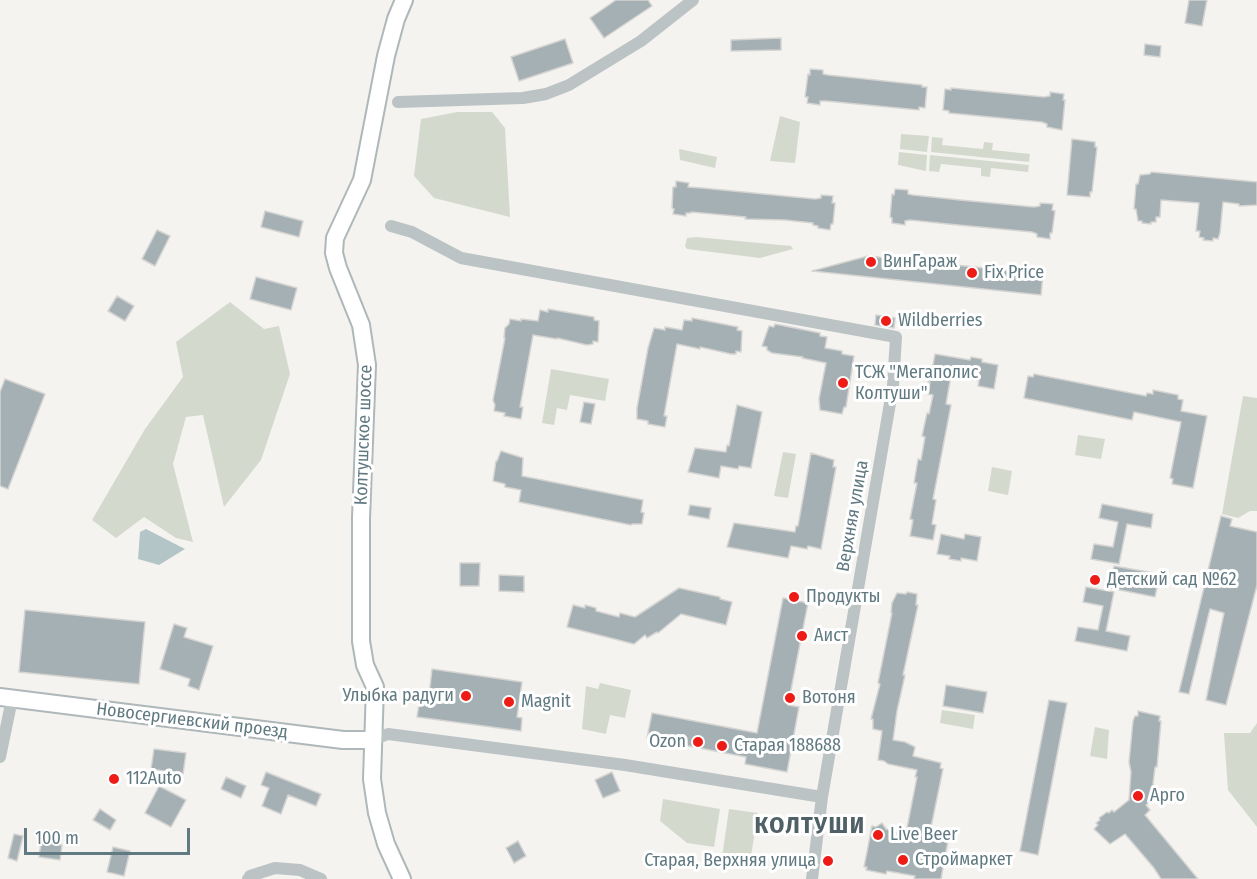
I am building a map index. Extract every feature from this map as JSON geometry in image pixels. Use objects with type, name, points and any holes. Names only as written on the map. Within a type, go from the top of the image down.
[{"type":"main road","name":"Колтушское шоссе","points":[[402,879],[386,844],[377,813],[372,779],[375,687],[365,665],[359,617],[367,365],[361,325],[334,253],[335,238],[362,180],[386,56],[396,19],[404,0]]},
{"type":"main road","name":"Новосергиевский проезд","points":[[6,698],[343,740],[372,740]]},
{"type":"street","points":[[398,102],[523,98],[546,94],[569,85],[641,41],[693,0]]},
{"type":"street","name":"Верхняя улица","points":[[392,226],[412,232],[461,258],[896,337],[893,386],[822,797],[812,879]]},
{"type":"street","points":[[0,757],[6,698]]},
{"type":"street","points":[[372,740],[388,734],[626,765],[822,797]]},
{"type":"street","points":[[248,879],[250,876],[275,868],[300,870],[321,879]]},
{"type":"shaded area","points":[[457,112],[492,112],[505,128],[510,217],[434,198],[414,176],[421,119]]},
{"type":"shaded area","points":[[780,116],[800,122],[795,163],[770,161]]},
{"type":"shaded area","points":[[901,134],[929,136],[927,152],[900,149]]},
{"type":"shaded area","points":[[932,137],[943,138],[942,145],[983,149],[984,142],[993,143],[992,150],[1030,154],[1029,162],[931,152]]},
{"type":"shaded area","points":[[679,149],[717,157],[715,168],[680,160]]},
{"type":"shaded area","points":[[899,152],[927,155],[926,171],[898,165]]},
{"type":"shaded area","points":[[930,155],[1029,165],[1028,172],[991,168],[990,177],[981,176],[981,168],[941,164],[939,172],[929,171]]},
{"type":"shaded area","points":[[687,238],[791,246],[793,249],[760,258],[687,249],[685,246]]},
{"type":"shaded area","points":[[230,302],[264,329],[279,326],[290,374],[261,460],[224,507],[203,415],[186,417],[173,464],[193,542],[176,538],[144,517],[116,538],[92,520],[145,429],[183,377],[176,342]]},
{"type":"shaded area","points":[[551,369],[609,379],[605,401],[570,395],[567,410],[557,408],[554,425],[542,423]]},
{"type":"shaded area","points":[[1243,396],[1257,398],[1257,511],[1250,511],[1238,518],[1222,514]]},
{"type":"shaded area","points":[[1078,435],[1105,439],[1101,459],[1075,455]]},
{"type":"shaded area","points":[[783,452],[796,454],[788,498],[774,496]]},
{"type":"shaded area","points":[[992,467],[1012,471],[1008,495],[988,491]]},
{"type":"shaded area","points":[[146,529],[185,549],[159,565],[138,559],[140,532]]},
{"type":"shaded area","points":[[600,683],[631,690],[625,718],[610,715],[606,734],[582,729],[586,686],[598,689]]},
{"type":"shaded area","points":[[942,710],[975,715],[973,729],[940,723]]},
{"type":"shaded area","points":[[1257,723],[1257,827],[1228,790],[1224,733],[1250,733]]},
{"type":"shaded area","points":[[1095,727],[1109,730],[1107,759],[1090,756]]},
{"type":"shaded area","points":[[663,799],[720,809],[714,847],[687,843],[660,821]]},
{"type":"shaded area","points":[[729,809],[758,813],[750,862],[722,857]]},
{"type":"building","points":[[616,0],[648,0],[652,6],[604,38],[590,18]]},
{"type":"building","points":[[1189,0],[1207,0],[1202,26],[1185,23]]},
{"type":"building","points":[[781,38],[781,50],[731,51],[731,40]]},
{"type":"building","points":[[565,39],[573,63],[519,81],[511,57]]},
{"type":"building","points":[[1145,44],[1161,46],[1160,57],[1144,55]]},
{"type":"building","points":[[810,69],[823,70],[823,74],[828,75],[922,85],[922,87],[927,87],[925,108],[919,107],[919,110],[826,101],[820,101],[820,105],[807,103],[808,97],[805,97]]},
{"type":"building","points":[[951,88],[1044,97],[1050,96],[1050,92],[1064,94],[1062,130],[1047,127],[1047,124],[1042,122],[949,113],[943,110],[945,89],[951,90]]},
{"type":"building","points":[[1072,139],[1095,142],[1095,147],[1097,147],[1090,197],[1067,195]]},
{"type":"building","points":[[1151,172],[1257,182],[1257,205],[1239,206],[1239,204],[1223,202],[1220,233],[1218,239],[1213,238],[1213,241],[1203,240],[1204,238],[1199,237],[1200,231],[1196,231],[1199,203],[1161,200],[1160,217],[1156,217],[1156,222],[1142,223],[1138,221],[1136,209],[1134,209],[1136,184],[1138,184],[1140,175]]},
{"type":"building","points":[[676,181],[689,183],[688,187],[815,199],[821,198],[821,195],[833,196],[832,203],[835,203],[833,224],[830,230],[818,228],[813,223],[785,220],[745,219],[746,217],[691,212],[686,213],[686,216],[673,214],[673,187],[676,187]]},
{"type":"building","points":[[895,189],[908,190],[908,194],[913,195],[960,200],[1034,207],[1040,206],[1040,203],[1053,204],[1052,210],[1055,211],[1052,233],[1050,233],[1050,239],[1037,237],[1037,234],[1032,232],[910,220],[905,221],[905,225],[892,223],[890,217],[892,194],[894,195]]},
{"type":"building","points":[[265,211],[303,221],[299,237],[261,227]]},
{"type":"building","points":[[157,230],[170,236],[155,266],[142,259]]},
{"type":"building","points":[[868,256],[1043,274],[1041,295],[812,271]]},
{"type":"building","points":[[256,277],[297,288],[291,310],[250,299]]},
{"type":"building","points":[[117,296],[134,306],[125,321],[108,311]]},
{"type":"building","points":[[548,309],[594,317],[594,320],[599,321],[598,342],[593,341],[593,344],[587,345],[533,335],[520,407],[523,407],[521,419],[504,416],[505,413],[494,411],[493,400],[505,328],[510,319],[538,321],[540,310],[548,312]]},
{"type":"building","points":[[876,315],[895,318],[894,328],[875,325]]},
{"type":"building","points":[[692,318],[738,327],[737,330],[742,331],[741,352],[736,351],[736,354],[731,354],[677,344],[664,416],[667,416],[665,427],[637,419],[648,348],[654,328],[682,330],[684,320],[692,321]]},
{"type":"building","points":[[775,324],[820,333],[820,336],[827,337],[825,348],[854,356],[846,407],[842,414],[820,410],[819,399],[826,363],[772,353],[767,350],[767,347],[762,346],[769,326],[774,327]]},
{"type":"building","points":[[935,354],[970,360],[971,357],[998,365],[994,389],[978,386],[979,381],[951,376],[946,404],[951,405],[933,499],[936,500],[932,524],[936,525],[933,540],[910,536],[913,520],[910,519],[917,483],[914,483],[918,459],[921,460],[925,437],[922,436],[933,395],[928,394],[930,382],[928,382]]},
{"type":"building","points":[[1034,374],[1146,396],[1147,393],[1153,394],[1153,390],[1178,395],[1178,399],[1183,400],[1181,411],[1207,416],[1193,488],[1172,484],[1173,479],[1170,478],[1181,422],[1134,412],[1132,420],[1024,398],[1028,376],[1033,377]]},
{"type":"building","points":[[5,379],[45,394],[8,489],[0,486],[0,392]]},
{"type":"building","points":[[584,402],[595,404],[591,424],[580,422]]},
{"type":"building","points":[[737,405],[762,412],[751,468],[739,466],[738,469],[721,466],[719,478],[688,472],[695,448],[726,452]]},
{"type":"building","points":[[501,451],[523,458],[522,476],[643,500],[642,524],[631,525],[519,502],[521,490],[505,487],[505,484],[493,481],[496,461]]},
{"type":"building","points":[[811,453],[834,460],[833,467],[836,467],[821,549],[791,546],[788,558],[727,547],[734,523],[795,532]]},
{"type":"building","points":[[1102,504],[1153,514],[1151,528],[1127,524],[1119,564],[1091,559],[1094,544],[1113,547],[1118,522],[1099,518]]},
{"type":"building","points":[[690,505],[711,508],[709,519],[688,515]]},
{"type":"building","points":[[1221,516],[1232,519],[1230,526],[1257,532],[1257,585],[1226,705],[1206,700],[1224,613],[1210,609],[1189,694],[1179,692]]},
{"type":"building","points":[[941,534],[964,539],[965,534],[981,537],[977,561],[961,558],[961,561],[949,559],[950,556],[937,554]]},
{"type":"building","points":[[460,563],[480,563],[479,586],[460,586]]},
{"type":"building","points":[[1114,566],[1160,574],[1155,597],[1110,588]]},
{"type":"building","points":[[499,575],[524,576],[524,592],[499,591]]},
{"type":"building","points":[[1086,587],[1114,592],[1106,631],[1130,636],[1127,651],[1075,641],[1078,627],[1098,630],[1103,606],[1083,602]]},
{"type":"building","points":[[679,588],[732,602],[726,625],[681,614],[658,633],[647,638],[645,635],[634,644],[567,627],[573,605],[585,608],[585,605],[596,608],[596,611],[619,617],[620,613],[635,617]]},
{"type":"building","points":[[907,592],[917,594],[916,605],[918,605],[903,675],[905,675],[893,740],[915,747],[913,756],[941,763],[940,768],[943,769],[929,837],[948,841],[941,879],[914,879],[915,876],[887,871],[886,874],[866,870],[867,867],[864,867],[872,826],[876,827],[882,823],[886,829],[906,833],[917,777],[915,777],[917,770],[878,760],[882,731],[873,729],[873,719],[871,719],[880,684],[878,683],[892,603],[897,593],[906,594]]},
{"type":"building","points":[[783,598],[808,603],[788,705],[799,707],[787,772],[745,764],[746,757],[647,738],[652,713],[757,733]]},
{"type":"building","points":[[25,610],[145,622],[139,684],[19,672]]},
{"type":"building","points":[[174,624],[187,628],[184,637],[213,646],[199,690],[188,686],[190,679],[160,669]]},
{"type":"building","points":[[432,669],[522,682],[517,717],[522,718],[521,731],[417,717],[419,704],[428,705]]},
{"type":"building","points":[[946,685],[987,692],[983,713],[943,706]]},
{"type":"building","points":[[1049,700],[1067,703],[1038,855],[1020,851]]},
{"type":"building","points":[[1138,711],[1160,716],[1159,721],[1161,721],[1157,767],[1155,767],[1153,784],[1157,789],[1150,794],[1154,799],[1146,805],[1150,810],[1145,815],[1198,879],[1161,879],[1125,834],[1110,844],[1094,829],[1098,825],[1096,823],[1100,820],[1099,818],[1112,810],[1114,812],[1129,800],[1131,772],[1129,762],[1133,721],[1135,716],[1138,716]]},
{"type":"building","points":[[154,749],[186,753],[183,774],[151,769]]},
{"type":"building","points":[[266,772],[321,794],[316,806],[288,795],[281,814],[262,806],[269,788],[261,785]]},
{"type":"building","points":[[612,772],[620,791],[603,798],[595,780]]},
{"type":"building","points":[[226,777],[246,786],[241,798],[221,789]]},
{"type":"building","points":[[159,786],[186,800],[171,827],[145,813]]},
{"type":"building","points":[[100,809],[116,820],[110,830],[93,820]]},
{"type":"building","points":[[14,834],[23,836],[17,861],[8,858]]},
{"type":"building","points":[[518,841],[526,856],[514,863],[506,848]]},
{"type":"building","points":[[41,843],[62,845],[60,860],[39,857]]},
{"type":"building","points":[[113,847],[130,851],[124,876],[107,872]]},
{"type":"place","name":"ВинГараж","points":[[871,262]]},
{"type":"place","name":"Fix Price","points":[[972,273]]},
{"type":"place","name":"Wildberries","points":[[886,321]]},
{"type":"place","name":"ТСЖ \"Мегаполис Колтуши\"","points":[[843,383]]},
{"type":"place","name":"Детский сад №62","points":[[1095,580]]},
{"type":"place","name":"Продукты","points":[[794,597]]},
{"type":"place","name":"Аист","points":[[802,636]]},
{"type":"place","name":"Улыбка радуги","points":[[466,696]]},
{"type":"place","name":"Вотоня","points":[[790,698]]},
{"type":"place","name":"Magnit","points":[[509,702]]},
{"type":"place","name":"Ozon","points":[[698,742]]},
{"type":"place","name":"Старая 188688","points":[[722,746]]},
{"type":"place","name":"112Auto","points":[[114,779]]},
{"type":"place","name":"Арго","points":[[1138,796]]},
{"type":"place","name":"Live Beer","points":[[878,835]]},
{"type":"place","name":"Строймаркет","points":[[903,860]]},
{"type":"place","name":"Старая, Верхняя улица","points":[[828,861]]},
{"type":"district","name":"КОЛТУШИ","points":[[810,826]]}]
